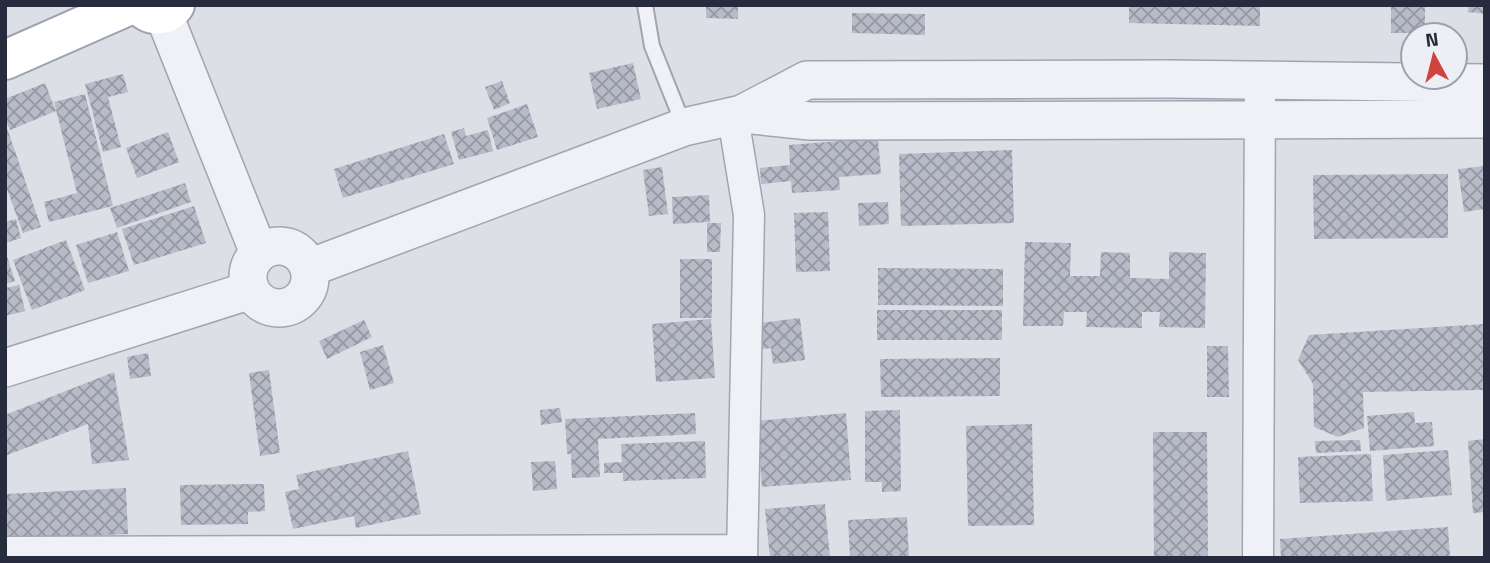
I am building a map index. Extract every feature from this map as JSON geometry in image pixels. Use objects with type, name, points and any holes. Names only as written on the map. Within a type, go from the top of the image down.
[{"type":"main road","points":[[5,60],[152,8]]},
{"type":"street","points":[[152,8],[259,253]]},
{"type":"street","points":[[1049,79],[1049,120]]},
{"type":"street","points":[[309,268],[684,127],[737,115],[807,80],[1485,83]]},
{"type":"street","points":[[1258,558],[1260,80]]},
{"type":"street","points":[[737,115],[810,121],[1485,120]]},
{"type":"street","points":[[5,552],[742,554],[750,215],[737,115]]},
{"type":"street","points":[[282,246],[294,250],[304,257],[309,268],[309,289],[303,298],[285,308],[264,305],[256,299],[251,290],[248,270],[259,253],[270,247],[282,246]]},
{"type":"street","points":[[5,368],[251,290]]},
{"type":"lane","points":[[645,5],[652,46],[684,127]]},
{"type":"building","points":[[706,5],[738,5],[738,19],[706,18]]},
{"type":"building","points":[[1129,5],[1260,5],[1260,26],[1129,23]]},
{"type":"building","points":[[1391,5],[1425,5],[1425,21],[1399,21],[1399,33],[1391,33]]},
{"type":"building","points":[[1469,5],[1485,5],[1485,14],[1468,12]]},
{"type":"building","points":[[852,13],[925,14],[925,35],[852,33]]},
{"type":"building","points":[[633,63],[641,99],[597,109],[589,73]]},
{"type":"building","points":[[123,74],[128,92],[108,97],[121,147],[103,152],[85,84]]},
{"type":"building","points":[[502,81],[510,103],[494,110],[485,87]]},
{"type":"building","points":[[45,83],[56,111],[10,130],[5,119],[5,99]]},
{"type":"building","points":[[85,94],[113,206],[49,222],[44,202],[77,193],[54,102]]},
{"type":"building","points":[[527,104],[538,137],[497,150],[487,118]]},
{"type":"building","points":[[6,125],[41,227],[23,233],[5,184]]},
{"type":"building","points":[[464,128],[466,136],[488,130],[493,151],[459,160],[451,132]]},
{"type":"building","points":[[168,132],[179,162],[137,178],[126,148]]},
{"type":"building","points":[[444,134],[454,164],[343,198],[334,169]]},
{"type":"building","points":[[878,138],[881,174],[839,177],[840,190],[792,193],[791,181],[761,184],[760,168],[790,165],[789,145]]},
{"type":"building","points":[[1012,150],[1014,223],[901,226],[899,154]]},
{"type":"building","points":[[1485,166],[1485,209],[1464,212],[1458,169]]},
{"type":"building","points":[[662,167],[668,214],[649,216],[643,170]]},
{"type":"building","points":[[1448,174],[1448,238],[1314,239],[1313,175]]},
{"type":"building","points":[[185,183],[191,202],[117,228],[110,208]]},
{"type":"building","points":[[709,195],[710,222],[673,224],[672,197]]},
{"type":"building","points":[[888,202],[889,224],[859,226],[858,203]]},
{"type":"building","points":[[194,206],[206,243],[134,265],[122,229]]},
{"type":"building","points":[[828,212],[830,271],[796,272],[794,213]]},
{"type":"building","points":[[16,219],[21,238],[5,243],[5,222]]},
{"type":"building","points":[[707,223],[721,223],[720,252],[707,252]]},
{"type":"building","points":[[117,232],[129,271],[88,283],[76,245]]},
{"type":"building","points":[[66,240],[85,290],[32,310],[13,260]]},
{"type":"building","points":[[1025,242],[1071,243],[1070,276],[1100,276],[1101,252],[1130,253],[1130,278],[1169,279],[1169,252],[1206,253],[1205,328],[1159,327],[1160,312],[1142,312],[1142,328],[1086,327],[1087,312],[1064,312],[1063,326],[1023,326]]},
{"type":"building","points":[[5,250],[15,281],[5,284]]},
{"type":"building","points":[[680,259],[712,259],[712,318],[680,318]]},
{"type":"building","points":[[878,268],[1003,269],[1003,306],[878,305]]},
{"type":"building","points":[[19,285],[25,311],[5,316],[5,288]]},
{"type":"building","points":[[877,310],[1002,310],[1002,340],[877,340]]},
{"type":"building","points":[[800,318],[805,360],[773,364],[771,348],[756,350],[753,324]]},
{"type":"building","points":[[711,319],[715,378],[656,382],[652,324]]},
{"type":"building","points":[[364,320],[372,337],[327,359],[319,341]]},
{"type":"building","points":[[1485,324],[1485,390],[1363,392],[1364,428],[1338,437],[1314,427],[1313,384],[1298,360],[1309,335]]},
{"type":"building","points":[[383,345],[394,383],[370,390],[360,352]]},
{"type":"building","points":[[1207,346],[1228,346],[1229,397],[1207,397]]},
{"type":"building","points":[[148,353],[151,376],[130,379],[127,357]]},
{"type":"building","points":[[1000,358],[1000,396],[881,397],[880,359]]},
{"type":"building","points":[[269,370],[280,453],[260,456],[249,373]]},
{"type":"building","points":[[114,372],[129,460],[92,464],[88,424],[5,456],[5,415]]},
{"type":"building","points":[[560,408],[562,422],[541,425],[540,410]]},
{"type":"building","points":[[900,410],[901,491],[882,492],[882,482],[865,482],[865,411]]},
{"type":"building","points":[[1414,412],[1415,423],[1432,422],[1434,446],[1370,451],[1367,416]]},
{"type":"building","points":[[695,413],[696,434],[598,439],[600,477],[572,478],[571,454],[567,454],[565,419]]},
{"type":"building","points":[[846,413],[851,480],[762,487],[757,421]]},
{"type":"building","points":[[1032,424],[1034,525],[968,526],[966,426]]},
{"type":"building","points":[[1153,432],[1207,432],[1208,558],[1154,558]]},
{"type":"building","points":[[1485,439],[1485,512],[1473,513],[1468,441]]},
{"type":"building","points":[[1360,440],[1361,451],[1316,453],[1315,441]]},
{"type":"building","points":[[705,441],[706,478],[623,481],[623,473],[604,473],[604,463],[622,462],[621,444]]},
{"type":"building","points":[[1448,450],[1452,495],[1386,501],[1383,455]]},
{"type":"building","points":[[408,451],[421,514],[356,528],[354,516],[293,529],[285,492],[299,489],[296,475]]},
{"type":"building","points":[[1371,454],[1373,501],[1300,503],[1298,457]]},
{"type":"building","points":[[555,461],[557,489],[533,491],[531,462]]},
{"type":"building","points":[[264,484],[265,511],[248,512],[248,524],[181,525],[180,485]]},
{"type":"building","points":[[126,488],[128,534],[5,539],[5,494]]},
{"type":"building","points":[[825,504],[830,558],[770,558],[765,509]]},
{"type":"building","points":[[907,517],[909,558],[850,558],[848,520]]},
{"type":"building","points":[[1448,527],[1450,558],[1281,558],[1280,539]]}]
